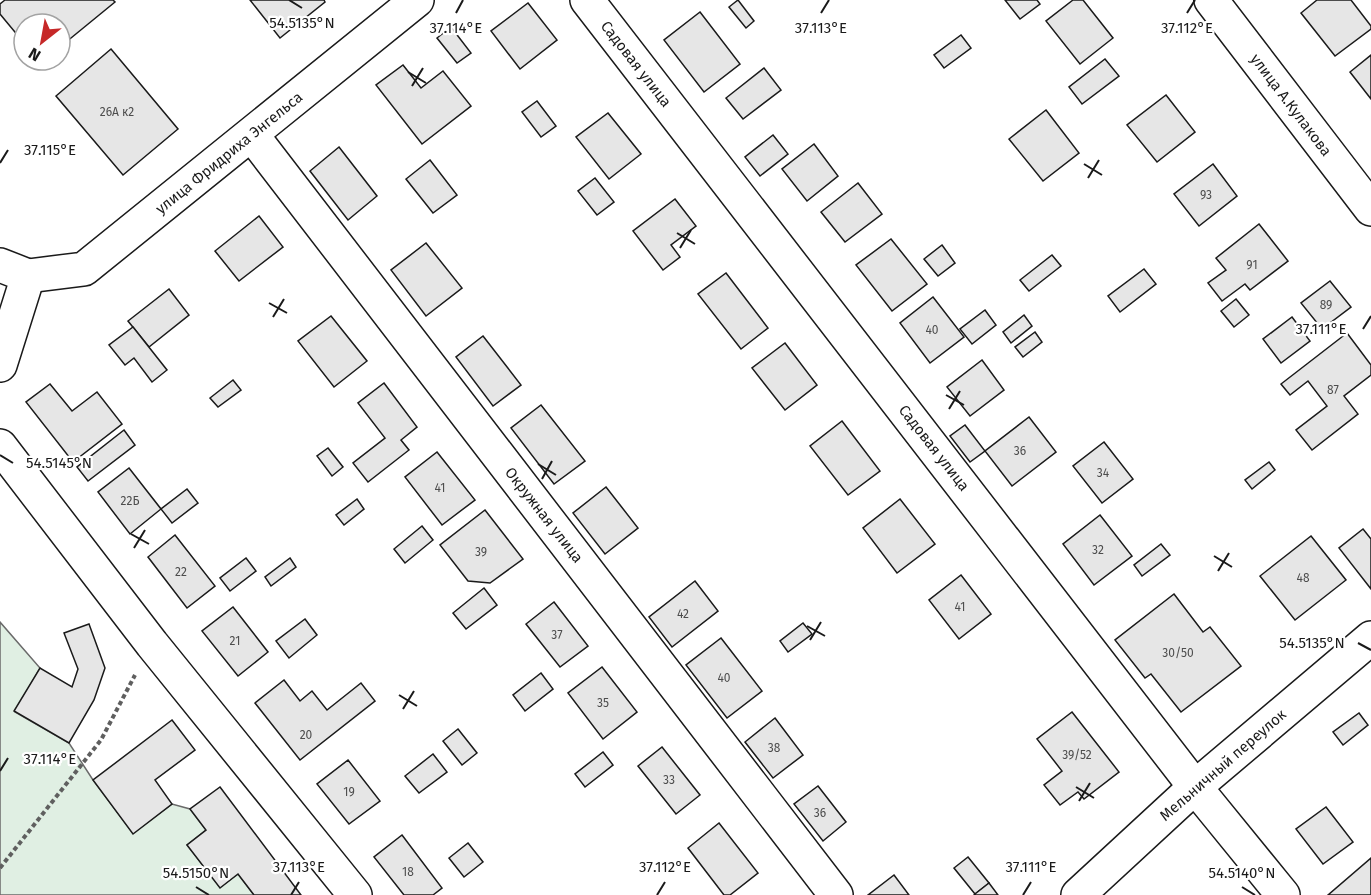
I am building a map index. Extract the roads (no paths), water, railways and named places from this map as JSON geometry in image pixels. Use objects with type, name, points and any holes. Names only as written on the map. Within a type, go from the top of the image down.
[{"type":"street","name":"Садовая улица","points":[[587,0],[1282,895]]},
{"type":"street","name":"улица А.Кулакова","points":[[1211,0],[1371,209]]},
{"type":"street","name":"улица Фридриха Энгельса","points":[[14,270],[84,269],[252,135],[403,4]]},
{"type":"street","name":"Окружная улица","points":[[252,135],[836,895]]},
{"type":"street","points":[[0,365],[14,270]]},
{"type":"street","points":[[0,446],[153,644],[355,895]]},
{"type":"street","name":"Мельничный переулок","points":[[1078,895],[1196,787],[1371,638]]}]
